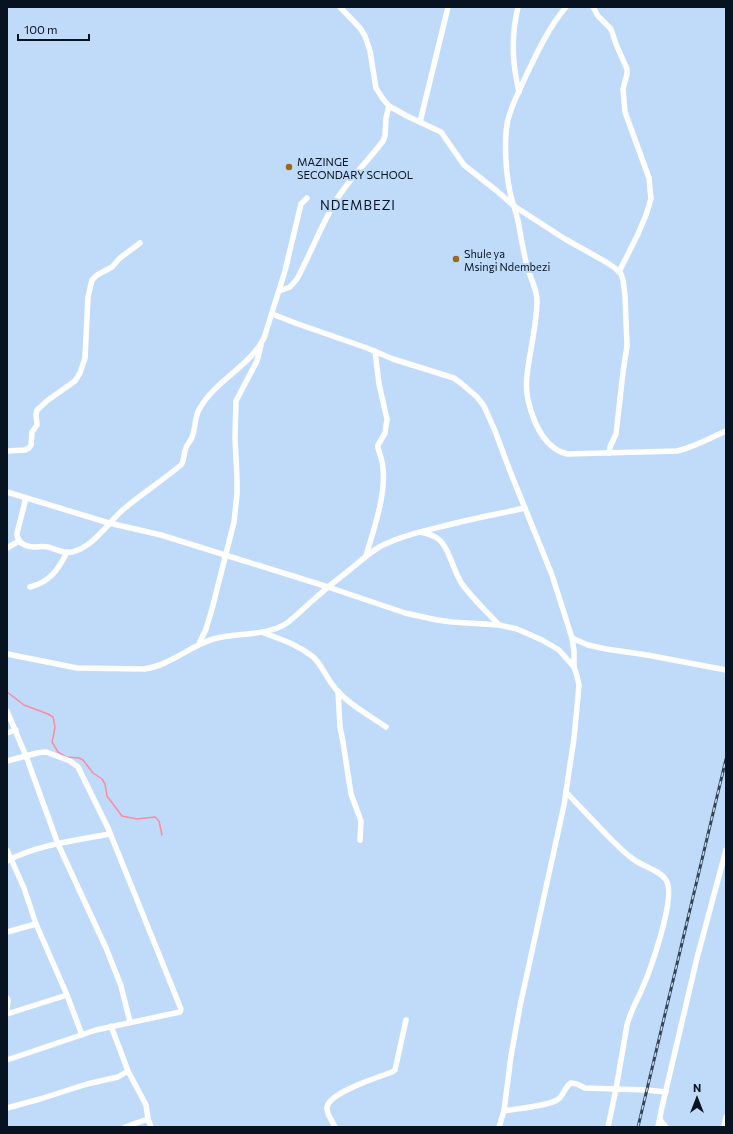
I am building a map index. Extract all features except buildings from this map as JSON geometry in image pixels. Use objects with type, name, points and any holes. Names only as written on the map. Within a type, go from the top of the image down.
[{"type":"street","points":[[340,7],[360,28],[365,36],[370,51],[376,88],[389,106],[438,130],[443,134],[464,166],[514,206],[564,239],[606,262],[619,272],[623,280],[625,295],[627,346],[616,434],[610,447],[610,453]]},
{"type":"street","points":[[420,122],[448,7]]},
{"type":"street","points":[[518,7],[512,45],[515,75],[519,92]]},
{"type":"street","points":[[566,7],[556,20],[519,92],[511,109],[506,126],[507,174],[510,194],[518,220],[527,267],[537,298],[534,331],[526,384],[528,402],[534,421],[538,430],[558,451],[562,453],[581,454],[677,451],[701,443],[726,431]]},
{"type":"street","points":[[593,7],[598,16],[611,28],[616,44],[627,68],[627,74],[622,89],[625,112],[649,178],[651,199],[646,215],[619,272]]},
{"type":"street","points":[[279,291],[290,287],[297,279],[327,216],[338,198],[383,141],[389,106]]},
{"type":"street","points":[[200,644],[210,615],[234,522],[237,494],[235,427],[236,401],[257,361],[261,344],[285,272],[301,204],[307,198]]},
{"type":"street","points":[[7,451],[25,450],[29,448],[31,445],[32,432],[36,425],[37,410],[48,400],[75,381],[80,373],[85,358],[88,297],[92,280],[140,243]]},
{"type":"street","points":[[272,314],[403,362],[454,378],[476,397],[484,406],[495,431],[552,574],[572,638],[574,667],[579,685],[574,738],[566,792],[549,877],[516,1025],[504,1111],[499,1127]]},
{"type":"street","points":[[26,498],[17,532],[17,537],[22,544],[28,546],[47,547],[67,552],[74,551],[88,544],[133,501],[182,464],[185,448],[193,436],[197,413],[200,407],[216,388],[244,363],[261,344]]},
{"type":"street","points":[[366,556],[376,523],[383,484],[383,469],[378,445],[385,433],[387,419],[378,384],[375,351]]},
{"type":"street","points":[[7,492],[109,523],[161,535],[412,615],[452,622],[499,625],[517,629],[542,640],[558,650],[574,667]]},
{"type":"street","points":[[7,654],[77,668],[144,669],[157,666],[200,644],[225,636],[261,632],[287,623],[366,556],[398,538],[525,508]]},
{"type":"street","points":[[420,532],[437,538],[443,544],[458,578],[486,612],[499,625]]},
{"type":"street","points":[[7,548],[19,541]]},
{"type":"street","points":[[30,587],[41,584],[49,578],[58,569],[67,552]]},
{"type":"street","points":[[261,632],[295,645],[312,656],[318,662],[328,679],[338,691],[359,709],[386,726]]},
{"type":"street","points":[[572,638],[588,645],[606,649],[726,670]]},
{"type":"street","points":[[338,691],[340,726],[351,794],[361,821],[360,840]]},
{"type":"street","points":[[7,711],[26,756],[58,844],[121,986],[130,1022]]},
{"type":"street","points":[[7,733],[16,730]]},
{"type":"street","points":[[7,761],[48,752],[70,761],[80,769],[110,834],[181,1009],[180,1012],[96,1030],[7,1060]]},
{"type":"street","points":[[566,792],[626,853],[639,864],[660,874],[668,883],[669,902],[652,966],[629,1018],[608,1127]]},
{"type":"street","points":[[9,860],[29,852],[58,844],[110,834]]},
{"type":"street","points":[[7,850],[9,860],[24,888],[36,924],[67,994],[82,1035]]},
{"type":"street","points":[[658,1127],[710,909],[726,850]]},
{"type":"street","points":[[7,932],[36,924]]},
{"type":"street","points":[[7,1014],[67,994]]},
{"type":"street","points":[[7,998],[7,1010]]},
{"type":"street","points":[[335,1127],[327,1110],[329,1103],[334,1098],[360,1084],[395,1070],[406,1020]]},
{"type":"street","points":[[111,1026],[128,1070],[146,1105],[151,1127]]},
{"type":"street","points":[[7,1108],[87,1084],[118,1077],[128,1070]]},
{"type":"street","points":[[504,1111],[526,1108],[555,1101],[560,1098],[566,1086],[571,1083],[586,1088],[666,1092]]},
{"type":"street","points":[[724,1127],[726,1117]]},
{"type":"street","points":[[125,1127],[148,1119]]},
{"type":"street","points":[[660,1120],[666,1127]]},
{"type":"waterway","points":[[7,692],[24,705],[53,717],[55,728],[52,742],[58,752],[66,757],[79,758],[83,760],[93,773],[102,779],[105,784],[107,796],[122,816],[137,819],[155,817],[159,821],[162,835]]},
{"type":"railway","points":[[638,1127],[726,759]]},
{"type":"place","name":"MAZINGE SECONDARY SCHOOL","points":[[289,167]]},
{"type":"place","name":"Shule ya Msingi Ndembezi","points":[[456,259]]},
{"type":"district","name":"NDEMBEZI","points":[[358,205]]}]
